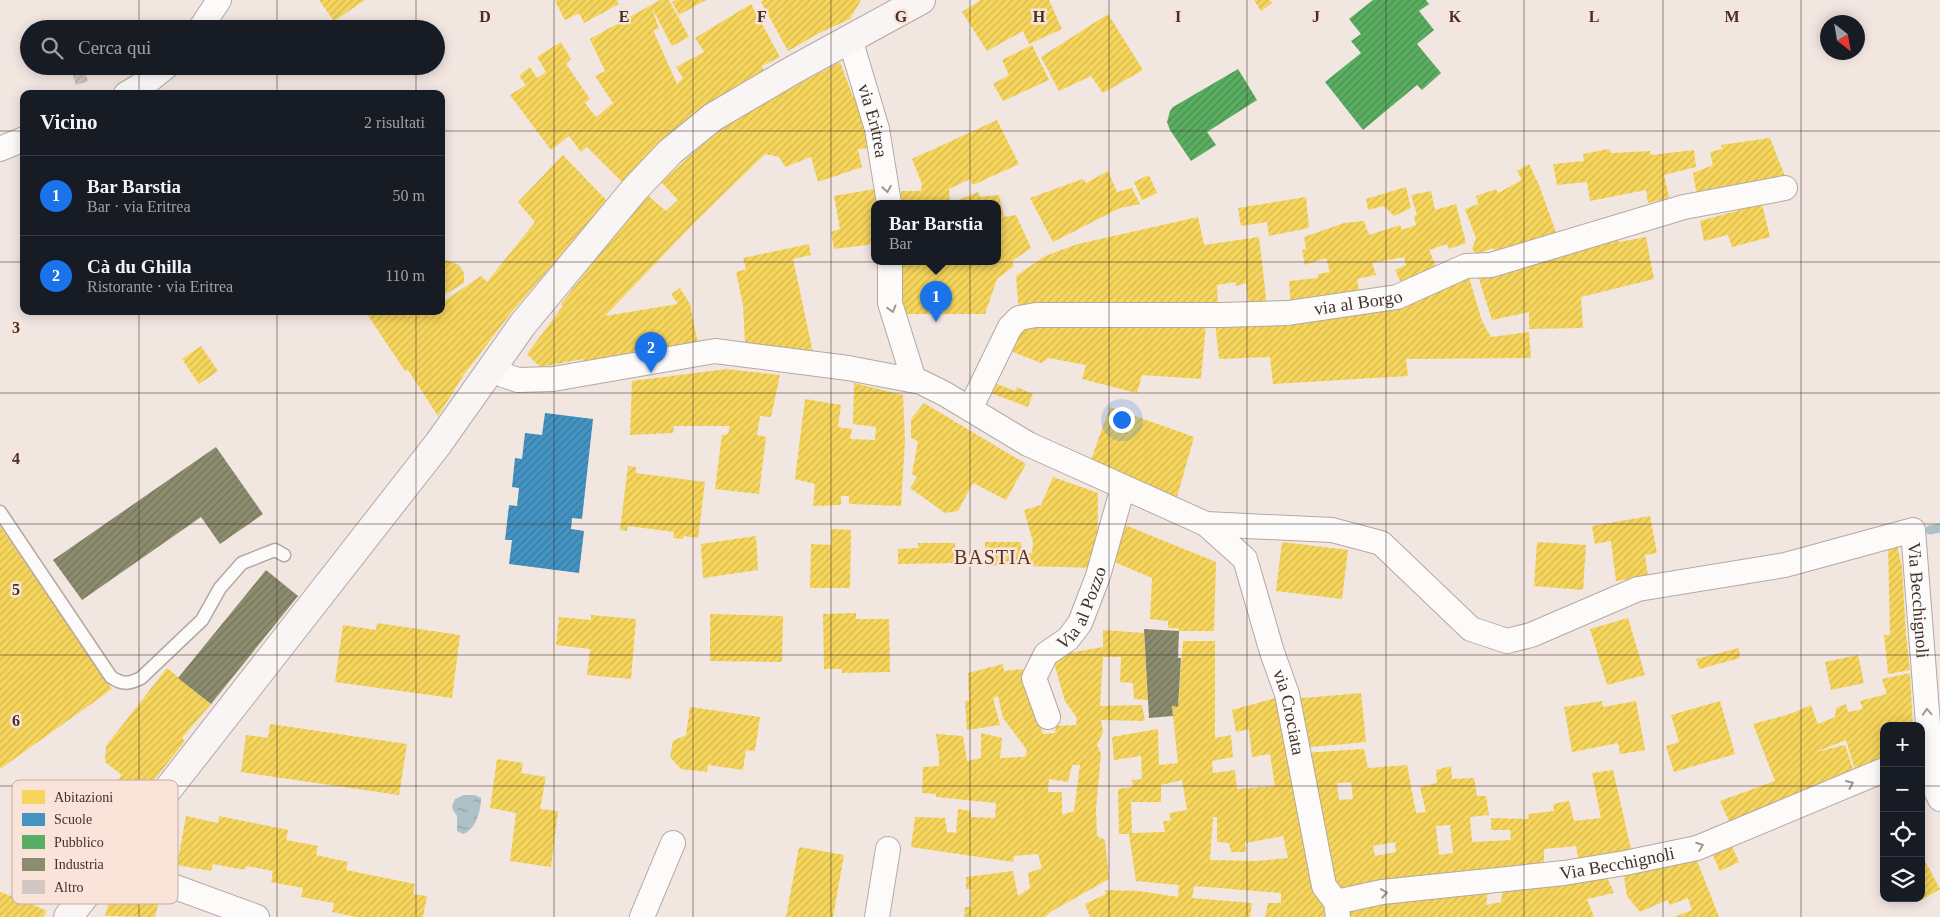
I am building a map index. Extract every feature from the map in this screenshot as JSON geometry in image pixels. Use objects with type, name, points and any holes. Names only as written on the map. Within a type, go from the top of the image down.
[{"type":"main road","points":[[176,780],[438,444],[522,324],[634,190],[670,152],[713,117],[793,70],[921,0]]},
{"type":"main road","points":[[68,917],[78,904]]},
{"type":"street","points":[[206,20],[219,0]]},
{"type":"street","name":"via Eritrea","points":[[850,40],[877,129],[889,200]]},
{"type":"street","points":[[133,90],[156,75]]},
{"type":"street","points":[[0,149],[20,141]]},
{"type":"street","name":"via al Borgo","points":[[970,409],[1010,328],[1019,318],[1036,315],[1288,313],[1397,297],[1466,266],[1491,265],[1684,207],[1785,188]]},
{"type":"street","points":[[890,265],[890,302],[914,380]]},
{"type":"street","points":[[491,368],[503,375],[518,380],[553,379],[715,351],[848,368],[914,380],[945,394],[1028,444],[1206,524]]},
{"type":"street","name":"Via al Pozzo","points":[[1048,717],[1034,678],[1046,654],[1068,639],[1080,623],[1098,576],[1123,487]]},
{"type":"street","name":"Via Becchignoli","points":[[1206,524],[1332,530],[1381,543],[1471,629],[1507,641],[1531,635],[1638,589],[1785,565],[1914,530],[1926,752],[1936,793],[1940,799]]},
{"type":"street","name":"via Crociata","points":[[1206,524],[1245,559],[1272,652],[1287,694],[1324,886],[1337,909]]},
{"type":"street","name":"Via Becchignoli","points":[[1337,909],[1382,892],[1564,873],[1625,863],[1696,848],[1880,772]]},
{"type":"street","points":[[642,917],[673,843]]},
{"type":"street","points":[[877,917],[888,849]]},
{"type":"street","points":[[178,888],[257,917]]},
{"type":"lane","points":[[0,512],[112,678],[121,683],[130,683],[141,678],[202,620],[220,588],[242,563],[275,550],[284,555]]},
{"type":"water","points":[[464,795],[475,795],[481,798],[479,814],[474,824],[468,832],[463,834],[457,831],[457,816],[452,806],[455,799]]},
{"type":"building: Abitazioni","points":[[319,0],[365,0],[335,20],[333,20]]},
{"type":"building: Abitazioni","points":[[617,0],[619,4],[584,23],[579,13],[565,20],[555,1]]},
{"type":"building: Abitazioni","points":[[660,0],[669,0],[689,37],[672,46],[652,8],[659,29],[653,30],[677,84],[683,78],[676,67],[704,52],[695,38],[751,4],[780,57],[762,66],[764,71],[743,82],[746,88],[660,145],[622,182],[587,147],[581,152],[569,136],[551,150],[510,95],[526,85],[519,76],[530,67],[537,78],[546,72],[537,57],[561,42],[571,59],[566,64],[590,99],[585,103],[596,117],[613,103],[595,76],[605,71],[590,39]]},
{"type":"building: Abitazioni","points":[[676,0],[706,0],[679,15],[672,2]]},
{"type":"building: Abitazioni","points":[[764,0],[861,0],[850,19],[819,33],[788,51],[761,2]]},
{"type":"building: Abitazioni","points":[[981,0],[1049,0],[1062,29],[1029,44],[1023,31],[987,51],[962,12]]},
{"type":"building: Abitazioni","points":[[1254,0],[1269,0],[1272,3],[1261,11]]},
{"type":"building: Abitazioni","points":[[1108,14],[1143,70],[1103,93],[1091,76],[1059,91],[1041,57]]},
{"type":"building: Abitazioni","points":[[1032,45],[1049,80],[1003,101],[993,84],[1009,75],[1002,60]]},
{"type":"building: Abitazioni","points":[[840,62],[853,97],[857,95],[869,148],[858,149],[862,167],[818,182],[811,157],[785,167],[779,157],[765,154],[696,221],[605,316],[678,304],[671,294],[680,288],[690,304],[698,344],[583,363],[583,359],[540,367],[527,354],[563,306],[561,304],[646,194],[666,211],[678,200],[661,182],[729,121]]},
{"type":"building: Abitazioni","points":[[997,120],[1019,164],[973,185],[970,179],[949,189],[950,200],[901,200],[901,191],[921,191],[922,184],[912,159]]},
{"type":"building: Abitazioni","points":[[1770,138],[1786,179],[1698,202],[1693,173],[1713,165],[1710,152],[1722,149],[1721,145]]},
{"type":"building: Abitazioni","points":[[1609,149],[1611,153],[1650,151],[1651,155],[1694,150],[1696,167],[1664,175],[1669,198],[1648,203],[1646,190],[1590,201],[1587,182],[1557,185],[1553,164],[1584,161],[1583,154]]},
{"type":"building: Abitazioni","points":[[563,155],[607,201],[511,313],[463,376],[438,416],[408,370],[405,371],[368,315],[445,315],[445,300],[481,276],[487,282],[535,222],[518,202]]},
{"type":"building: Abitazioni","points":[[1529,164],[1539,185],[1558,238],[1497,260],[1493,248],[1477,254],[1472,249],[1476,238],[1465,209],[1478,204],[1476,196],[1496,189],[1498,193],[1522,180],[1517,171]]},
{"type":"building: Abitazioni","points":[[1108,171],[1117,192],[1132,188],[1140,204],[1120,208],[1053,242],[1030,198],[1083,179],[1086,183]]},
{"type":"building: Abitazioni","points":[[1149,175],[1157,193],[1142,200],[1134,182]]},
{"type":"building: Abitazioni","points":[[1406,187],[1411,208],[1394,216],[1384,206],[1368,210],[1366,199]]},
{"type":"building: Abitazioni","points":[[875,189],[877,200],[871,200],[871,244],[834,249],[831,232],[840,229],[834,196]]},
{"type":"building: Abitazioni","points":[[1431,191],[1435,210],[1456,204],[1466,243],[1449,249],[1447,244],[1429,250],[1438,271],[1402,285],[1395,270],[1406,265],[1404,257],[1372,263],[1376,275],[1357,279],[1360,295],[1291,307],[1289,281],[1318,278],[1318,274],[1330,272],[1326,258],[1305,265],[1302,250],[1306,249],[1304,237],[1344,223],[1364,221],[1369,235],[1400,225],[1402,230],[1416,225],[1414,216],[1417,215],[1411,195]]},
{"type":"building: Abitazioni","points":[[978,192],[980,197],[999,195],[1000,200],[958,200]]},
{"type":"building: Abitazioni","points":[[1306,197],[1309,228],[1269,236],[1267,222],[1241,226],[1238,208]]},
{"type":"building: Abitazioni","points":[[1001,204],[1004,217],[1016,215],[1031,248],[1012,261],[1014,266],[997,279],[985,314],[899,314],[894,265],[1001,265]]},
{"type":"building: Abitazioni","points":[[1762,204],[1770,237],[1732,247],[1728,235],[1704,241],[1700,221]]},
{"type":"building: Abitazioni","points":[[1198,217],[1204,245],[1259,237],[1267,306],[1248,306],[1246,283],[1236,286],[1235,282],[1217,285],[1218,309],[1019,313],[1016,276],[1045,256],[1078,244]]},
{"type":"building: Abitazioni","points":[[1613,234],[1619,242],[1646,237],[1654,279],[1581,297],[1583,328],[1529,329],[1529,312],[1492,320],[1477,273]]},
{"type":"building: Abitazioni","points":[[809,244],[811,255],[793,259],[815,362],[745,343],[743,305],[736,272],[746,269],[743,258]]},
{"type":"building: Abitazioni","points":[[445,260],[459,265],[464,273],[464,283],[445,295]]},
{"type":"building: Abitazioni","points":[[1467,271],[1482,321],[1491,337],[1529,332],[1531,358],[1406,359],[1408,376],[1273,384],[1270,357],[1219,359],[1215,322],[1390,308],[1418,301],[1416,292]]},
{"type":"building: Abitazioni","points":[[1206,324],[1201,379],[1142,375],[1137,393],[1082,379],[1086,365],[1049,358],[1041,363],[1010,351],[1019,325]]},
{"type":"building: Abitazioni","points":[[201,346],[218,371],[199,384],[182,359]]},
{"type":"building: Abitazioni","points":[[727,369],[780,375],[771,417],[760,416],[757,435],[766,437],[759,494],[715,489],[722,435],[728,434],[730,426],[674,426],[673,433],[630,435],[632,381]]},
{"type":"building: Abitazioni","points":[[992,382],[1015,391],[1017,387],[1033,394],[1028,407],[988,392]]},
{"type":"building: Abitazioni","points":[[854,383],[903,395],[905,441],[901,506],[849,504],[849,496],[841,496],[841,505],[813,506],[815,484],[795,479],[805,399],[841,405],[838,427],[852,429],[850,439],[875,440],[876,427],[853,424]]},
{"type":"building: Abitazioni","points":[[924,403],[1026,464],[1006,500],[973,483],[958,511],[945,513],[910,488],[917,477],[912,474],[918,441],[911,438],[911,419]]},
{"type":"building: Abitazioni","points":[[1110,407],[1194,437],[1177,497],[1088,468]]},
{"type":"building: Abitazioni","points":[[628,466],[636,467],[636,473],[705,482],[698,538],[684,536],[683,539],[673,538],[674,532],[628,526],[627,531],[620,530]]},
{"type":"building: Abitazioni","points":[[1053,477],[1098,493],[1097,568],[985,565],[985,542],[1021,542],[1022,554],[1032,553],[1033,542],[1024,510],[1041,505]]},
{"type":"building: Abitazioni","points":[[1650,516],[1657,553],[1645,555],[1648,576],[1616,581],[1611,541],[1595,544],[1592,526]]},
{"type":"building: Abitazioni","points":[[1120,523],[1216,562],[1214,631],[1179,631],[1178,628],[1168,628],[1168,621],[1150,619],[1152,578],[1105,558]]},
{"type":"building: Abitazioni","points":[[0,526],[112,689],[0,769]]},
{"type":"building: Abitazioni","points":[[831,529],[851,530],[850,588],[810,588],[811,544],[831,545]]},
{"type":"building: Abitazioni","points":[[756,536],[758,570],[703,578],[701,544]]},
{"type":"building: Abitazioni","points":[[1282,542],[1348,550],[1342,599],[1276,591]]},
{"type":"building: Abitazioni","points":[[1537,542],[1586,545],[1583,590],[1534,586]]},
{"type":"building: Abitazioni","points":[[918,543],[955,543],[956,563],[898,564],[898,549],[918,548]]},
{"type":"building: Abitazioni","points":[[1888,544],[1897,546],[1902,567],[1910,670],[1888,674],[1884,635],[1890,635]]},
{"type":"building: Abitazioni","points":[[856,613],[856,619],[889,619],[890,672],[842,673],[842,669],[824,669],[823,614]]},
{"type":"building: Abitazioni","points":[[710,614],[783,616],[782,662],[710,661]]},
{"type":"building: Abitazioni","points":[[591,615],[636,619],[631,679],[587,675],[590,649],[556,645],[559,617],[591,620]]},
{"type":"building: Abitazioni","points":[[1628,618],[1645,675],[1607,685],[1590,629]]},
{"type":"building: Abitazioni","points":[[377,623],[460,635],[452,698],[335,682],[343,625],[376,630]]},
{"type":"building: Abitazioni","points":[[1103,630],[1144,633],[1148,700],[1134,699],[1133,683],[1120,682],[1121,657],[1103,657],[1100,706],[1142,705],[1145,721],[1101,720],[1103,732],[1097,745],[1101,754],[1096,809],[1097,836],[1105,840],[1109,879],[1052,911],[1045,917],[964,917],[965,907],[971,907],[971,889],[966,889],[966,877],[1013,871],[1018,896],[1030,888],[1028,873],[1042,868],[1038,854],[1014,856],[1013,862],[911,847],[915,817],[945,818],[947,832],[956,833],[958,809],[971,811],[971,817],[995,818],[996,803],[936,797],[936,794],[922,793],[923,767],[939,766],[936,734],[963,736],[967,761],[981,758],[981,733],[1002,738],[1000,758],[1025,757],[1027,750],[1003,718],[998,696],[993,698],[1000,725],[967,730],[965,701],[969,700],[968,673],[1003,664],[1004,671],[1023,669],[1031,701],[1043,734],[1055,733],[1056,726],[1076,725],[1077,718],[1065,701],[1052,656],[1103,647]],"holes":[[[1072,765],[1080,765],[1074,811],[1062,815],[1062,792],[1048,792],[1049,779],[1068,782]]]},
{"type":"building: Abitazioni","points":[[1183,641],[1215,641],[1215,738],[1231,735],[1233,757],[1212,761],[1213,773],[1235,770],[1237,789],[1275,786],[1270,754],[1252,757],[1249,729],[1236,732],[1232,710],[1279,697],[1322,903],[1328,917],[1265,917],[1268,903],[1281,903],[1281,893],[1194,886],[1192,898],[1252,903],[1250,917],[1090,917],[1085,904],[1106,894],[1105,890],[1139,891],[1178,897],[1179,885],[1136,881],[1129,834],[1119,834],[1118,789],[1133,787],[1132,780],[1142,779],[1141,756],[1114,760],[1112,737],[1158,729],[1159,765],[1178,763],[1172,706],[1178,707]],"holes":[[[1182,780],[1187,810],[1169,813],[1171,821],[1163,821],[1165,832],[1132,833],[1131,802],[1161,802],[1161,785]],[[1213,817],[1217,817],[1217,842],[1229,843],[1231,852],[1246,852],[1245,843],[1283,836],[1288,858],[1257,861],[1210,860]]]},
{"type":"building: Abitazioni","points":[[1739,648],[1740,658],[1699,669],[1696,659]]},
{"type":"building: Abitazioni","points":[[1858,655],[1864,683],[1831,690],[1825,662]]},
{"type":"building: Abitazioni","points":[[167,668],[211,704],[182,738],[185,741],[154,780],[118,780],[122,775],[105,762],[106,746]]},
{"type":"building: Abitazioni","points":[[1910,673],[1913,722],[1880,722],[1880,763],[1856,773],[1846,740],[1816,752],[1845,745],[1855,775],[1732,828],[1720,801],[1775,781],[1753,724],[1790,714],[1811,705],[1818,724],[1835,717],[1836,708],[1846,704],[1848,712],[1863,709],[1860,701],[1887,694],[1882,679]]},
{"type":"building: Abitazioni","points":[[1361,693],[1366,742],[1300,748],[1292,699]]},
{"type":"building: Abitazioni","points":[[1602,701],[1603,707],[1636,701],[1645,750],[1620,754],[1618,743],[1572,752],[1564,707]]},
{"type":"building: Abitazioni","points":[[1720,701],[1735,754],[1674,772],[1666,746],[1679,742],[1671,715]]},
{"type":"building: Abitazioni","points":[[690,707],[760,717],[755,751],[746,750],[743,770],[708,765],[707,772],[681,769],[670,757],[673,741],[686,735]]},
{"type":"building: Abitazioni","points":[[270,724],[407,744],[399,795],[241,772],[246,735],[268,738]]},
{"type":"building: Abitazioni","points":[[1364,749],[1368,768],[1407,765],[1416,813],[1426,812],[1420,787],[1437,783],[1436,770],[1451,766],[1452,779],[1474,778],[1477,796],[1486,796],[1489,815],[1470,817],[1472,842],[1511,840],[1510,830],[1491,830],[1491,818],[1529,819],[1528,814],[1554,811],[1553,804],[1569,801],[1574,821],[1601,818],[1592,773],[1613,770],[1633,858],[1580,868],[1576,846],[1544,849],[1544,871],[1380,889],[1331,887],[1303,753]],"holes":[[[1351,782],[1353,799],[1339,800],[1337,783]],[[1450,825],[1453,853],[1439,855],[1436,826]],[[1395,842],[1396,852],[1375,856],[1373,846]]]},
{"type":"building: Abitazioni","points":[[497,759],[523,763],[521,773],[546,777],[540,809],[558,811],[551,867],[510,861],[516,813],[490,808]]},
{"type":"building: Abitazioni","points":[[186,816],[218,823],[219,816],[288,830],[286,840],[318,846],[316,855],[348,862],[346,870],[415,884],[413,894],[427,896],[423,917],[356,917],[332,912],[334,903],[301,897],[303,888],[271,882],[273,871],[246,866],[245,870],[213,864],[211,871],[178,865]]},
{"type":"building: Abitazioni","points":[[1729,840],[1739,862],[1720,871],[1710,849]]},
{"type":"building: Abitazioni","points":[[799,847],[844,855],[833,917],[786,917]]},
{"type":"building: Abitazioni","points":[[1696,858],[1719,917],[1674,917],[1692,910],[1688,898],[1670,905],[1667,900],[1640,912],[1627,896],[1623,870]]},
{"type":"building: Abitazioni","points":[[1925,861],[1940,889],[1925,898]]},
{"type":"building: Abitazioni","points":[[1605,873],[1614,893],[1587,899],[1594,917],[1345,917],[1344,902],[1488,890],[1486,905],[1501,902],[1503,888]]},
{"type":"building: Abitazioni","points":[[0,892],[12,896],[12,904],[31,904],[47,911],[43,917],[0,917]]},
{"type":"building: Abitazioni","points":[[109,904],[158,904],[155,917],[105,916]]},
{"type":"building: Scuole","points":[[545,413],[593,419],[582,519],[572,518],[571,529],[584,531],[579,573],[509,564],[512,540],[505,540],[509,505],[517,506],[519,488],[512,487],[515,458],[522,459],[525,433],[542,435]]},
{"type":"building: Pubblico","points":[[1373,0],[1426,0],[1429,4],[1419,11],[1434,30],[1417,44],[1441,73],[1422,90],[1417,85],[1363,130],[1325,82],[1361,53],[1351,41],[1361,34],[1349,19]]},
{"type":"building: Pubblico","points":[[1238,69],[1257,100],[1207,132],[1216,145],[1191,161],[1170,130],[1167,122],[1170,111],[1173,107]]},
{"type":"building: Industria","points":[[216,447],[263,514],[220,544],[201,517],[82,600],[53,560]]},
{"type":"building: Industria","points":[[266,570],[298,596],[211,704],[178,678]]},
{"type":"building: Industria","points":[[1144,629],[1179,631],[1178,658],[1181,658],[1178,707],[1172,706],[1173,716],[1149,718]]},
{"type":"building: Altro","points":[[73,75],[86,75],[88,81],[76,85]]},
{"type":"waterway","points":[[1930,530],[1940,528]]},
{"type":"place","name":"Bar Barstia","points":[[936,322]]},
{"type":"place","name":"Cà du Ghilla","points":[[651,373]]},
{"type":"district","name":"BASTIA","points":[[993,557]]}]
